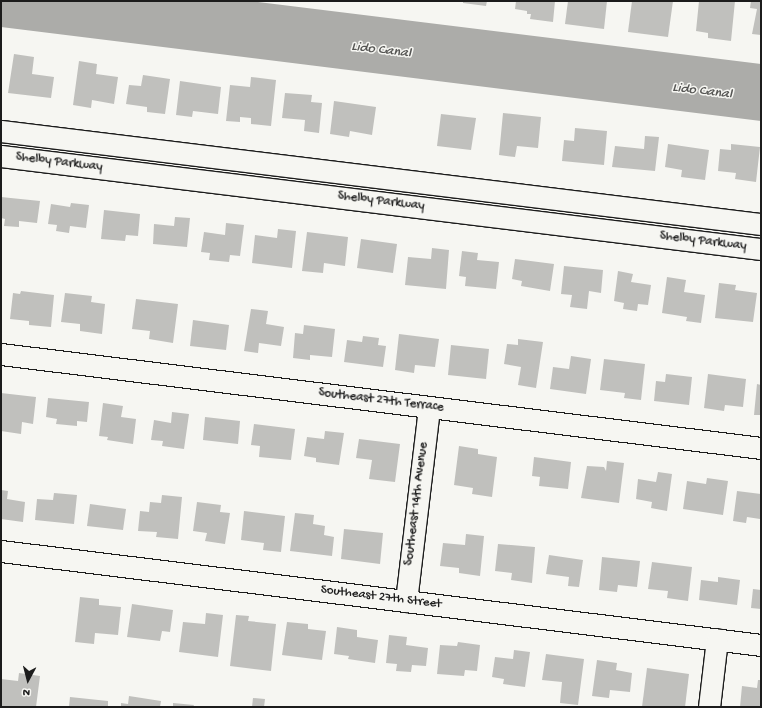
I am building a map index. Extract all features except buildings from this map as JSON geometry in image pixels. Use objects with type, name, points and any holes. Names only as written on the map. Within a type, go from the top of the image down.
[{"type":"street","name":"Shelby Parkway","points":[[1,131],[761,224]]},
{"type":"street","name":"Shelby Parkway","points":[[1,156],[761,249]]},
{"type":"street","name":"Southeast 27th Terrace","points":[[1,354],[761,448]]},
{"type":"street","name":"Southeast 14th Avenue","points":[[406,601],[429,407]]},
{"type":"street","name":"Southeast 27th Street","points":[[1,551],[761,645]]},
{"type":"street","points":[[709,707],[717,639]]},
{"type":"water","name":"Lido Canal","points":[[1,1],[249,1],[761,64],[761,121],[1,27]]}]
